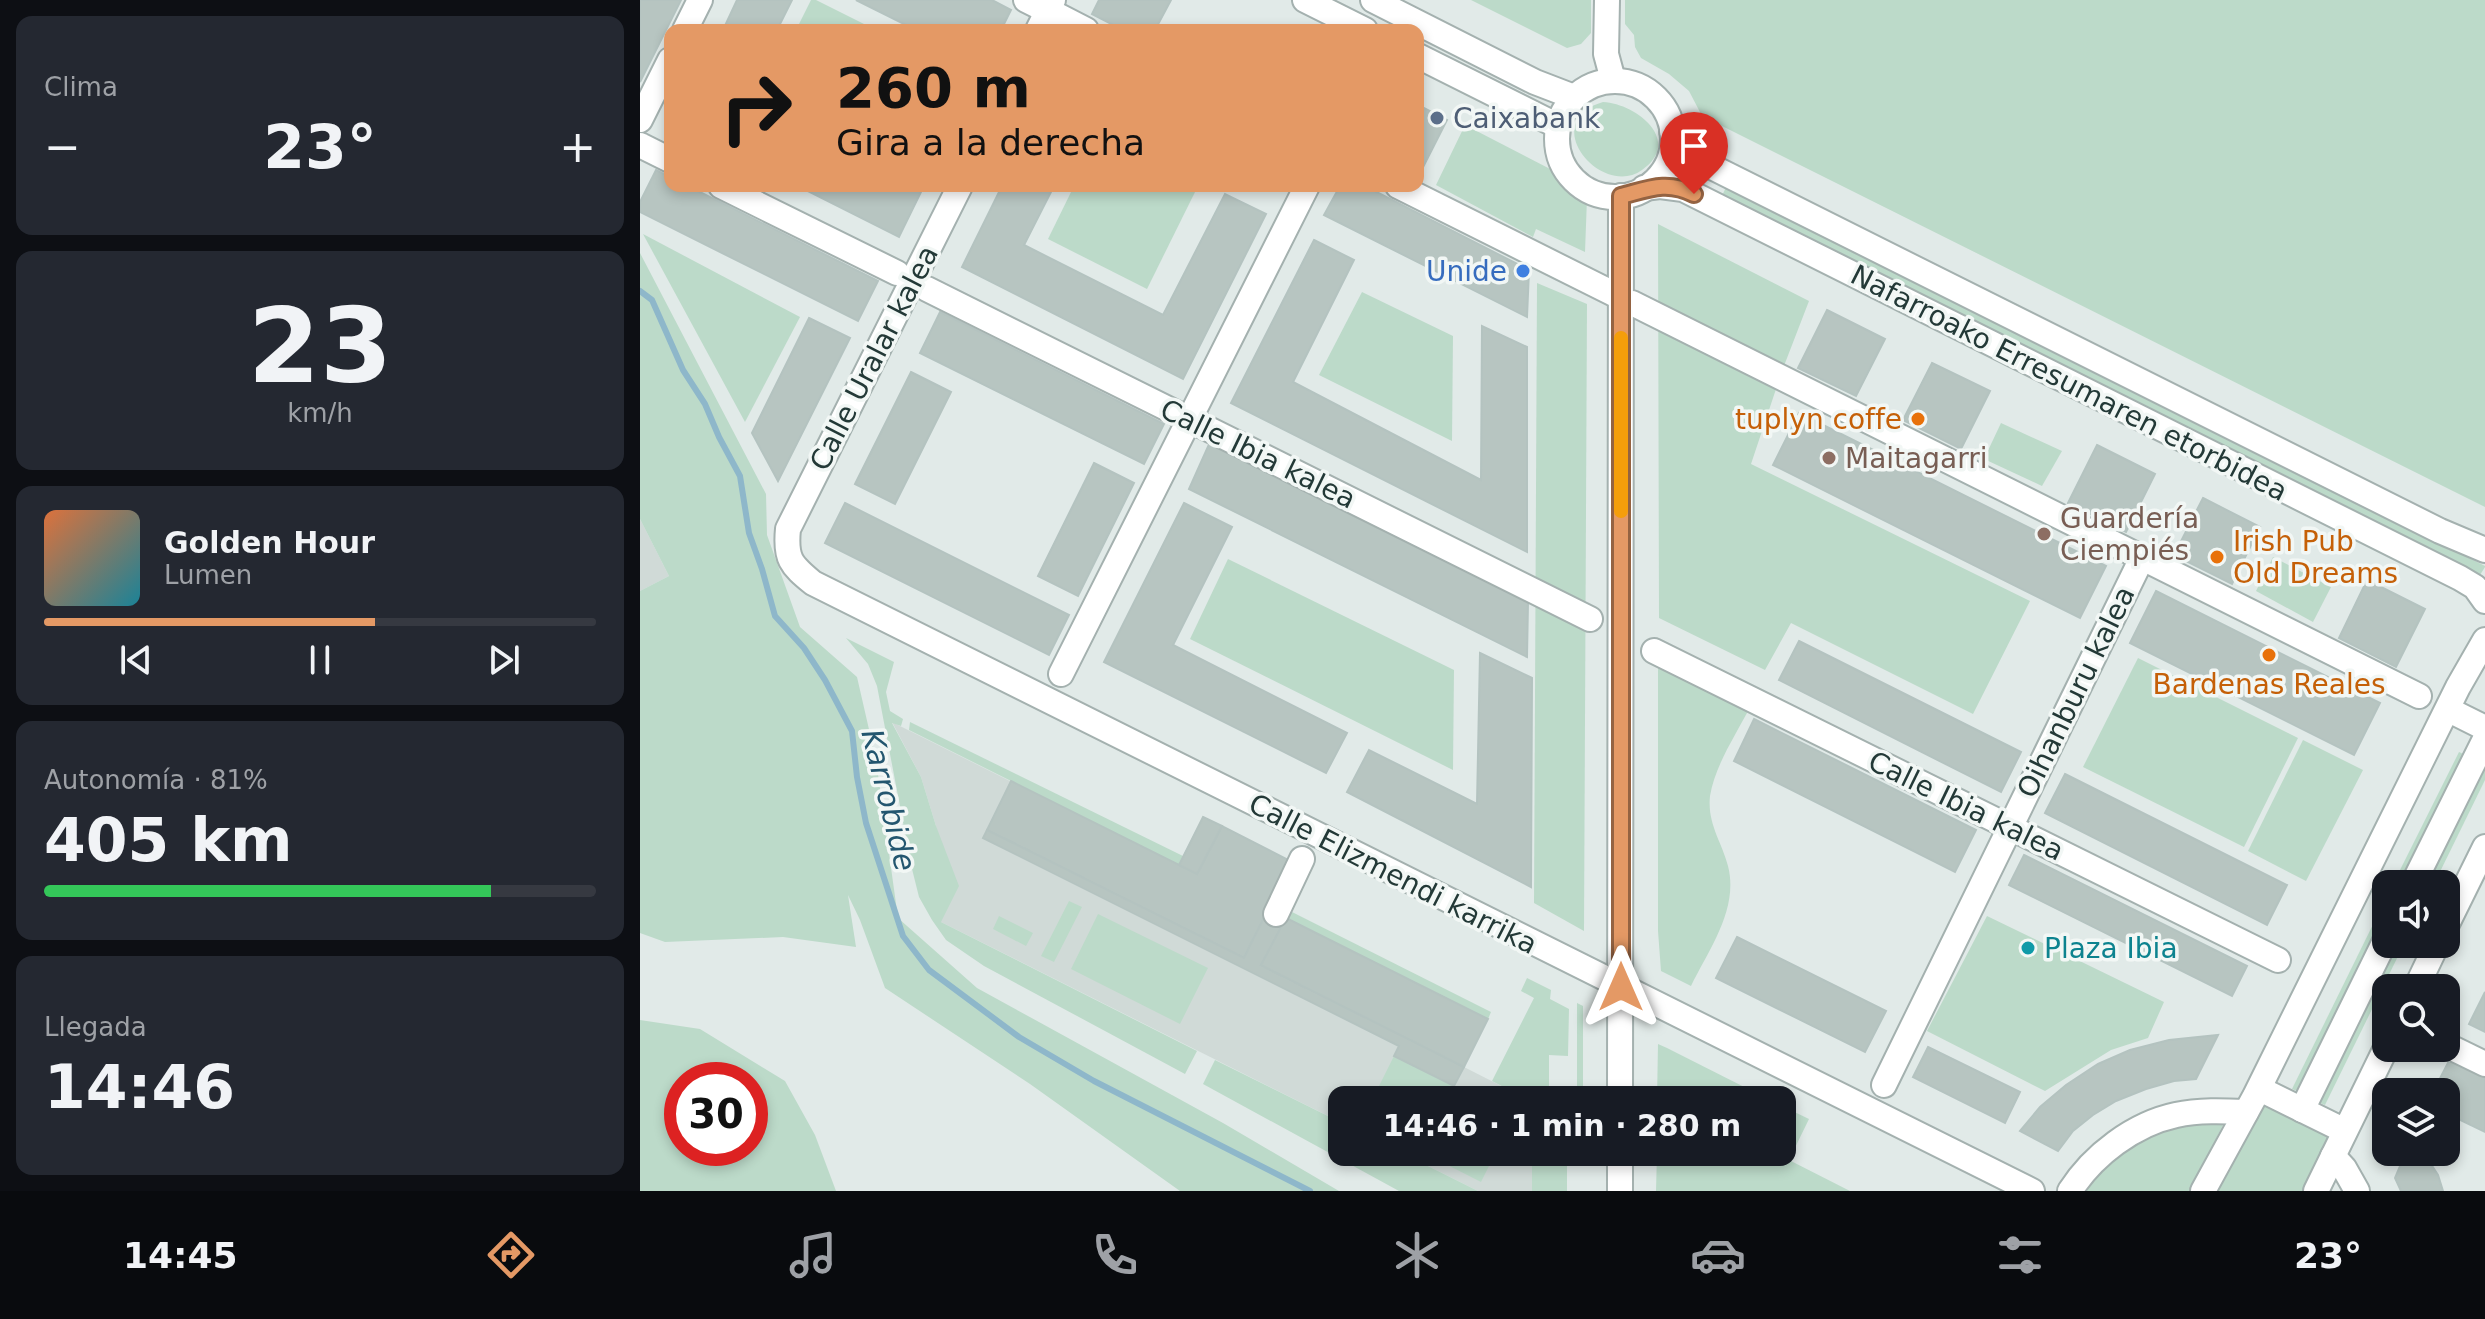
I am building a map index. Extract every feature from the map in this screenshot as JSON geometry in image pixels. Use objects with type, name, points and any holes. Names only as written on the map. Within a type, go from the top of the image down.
[{"type":"street","points":[[688,24],[700,0]]},
{"type":"street","points":[[1305,0],[1353,24]]},
{"type":"street","points":[[1373,0],[1420,24]]},
{"type":"street","points":[[1607,0],[1606,54],[1613,80]]},
{"type":"street","points":[[1042,10],[1073,24]]},
{"type":"street","points":[[1424,26],[1535,82],[1574,97]]},
{"type":"street","points":[[1424,59],[1558,126]]},
{"type":"street","points":[[640,120],[664,72]]},
{"type":"street","points":[[1613,80],[1633,83],[1650,93],[1664,107],[1673,145],[1664,170],[1656,180],[1621,196],[1603,195],[1586,189],[1571,177],[1562,162],[1557,144],[1558,126],[1564,110],[1574,97],[1586,89],[1613,80]]},
{"type":"street","name":"Nafarroako Erresumaren etorbidea","points":[[1672,131],[1684,149],[1700,161],[2440,531],[2485,550]]},
{"type":"street","points":[[640,145],[664,157]]},
{"type":"street","name":"Nafarroako Erresumaren etorbidea","points":[[1644,188],[1660,186],[1683,189],[2460,578],[2475,587],[2485,601]]},
{"type":"street","points":[[733,192],[897,273]]},
{"type":"street","name":"Calle Uralar kalea","points":[[788,529],[957,192]]},
{"type":"street","points":[[1061,674],[1304,192]]},
{"type":"street","points":[[1410,192],[2485,728]]},
{"type":"street","points":[[1620,1086],[1621,196]]},
{"type":"street","name":"Calle Ibia kalea","points":[[927,289],[1590,619]]},
{"type":"street","name":"Calle Elizmendi karrika","points":[[788,529],[786,549],[792,566],[813,583],[2032,1191]]},
{"type":"street","name":"Oihanburu kalea","points":[[1884,1085],[2142,558]]},
{"type":"street","points":[[2203,1191],[2246,1112],[2458,687],[2485,640]]},
{"type":"street","name":"Calle Ibia kalea","points":[[1654,651],[2278,960]]},
{"type":"street","points":[[2420,870],[2485,739]]},
{"type":"street","points":[[2460,898],[2485,847]]},
{"type":"street","name":"Calle Elizmendi karrika","points":[[1276,914],[1302,859]]},
{"type":"street","points":[[2302,1110],[2377,958]]},
{"type":"street","points":[[2460,1052],[2485,1064]]},
{"type":"street","points":[[2316,1191],[2379,1062]]},
{"type":"street","points":[[2266,1092],[2337,1127]]},
{"type":"street","points":[[2070,1191],[2088,1167],[2112,1145],[2139,1129],[2174,1115],[2206,1111],[2246,1112]]},
{"type":"street","points":[[2333,1156],[2357,1191]]},
{"type":"street","points":[[1620,1166],[1620,1191]]},
{"type":"shaded area","points":[[640,519],[669,576],[640,591]]},
{"type":"shaded area","points":[[892,722],[1178,865],[1203,817],[1292,862],[1268,909],[1488,1019],[1464,1067],[1501,1086],[1328,1086],[1328,1116],[941,922],[936,826],[921,777]]},
{"type":"shaded area","points":[[1428,1166],[1532,1166],[1532,1191],[1478,1191]]},
{"type":"green space","points":[[811,0],[816,0],[864,24],[799,24]]},
{"type":"green space","points":[[1471,0],[1591,0],[1591,33],[1581,44],[1567,48]]},
{"type":"green space","points":[[1625,0],[2485,0],[2485,507],[1702,116],[1689,91],[1669,74],[1641,58],[1635,47],[1634,35],[1625,24]]},
{"type":"green space","points":[[1603,102],[1630,110],[1651,126],[1658,148],[1654,159],[1642,170],[1626,176],[1610,174],[1594,167],[1582,154],[1575,140],[1575,125],[1584,112]]},
{"type":"green space","points":[[1465,125],[1554,171],[1567,186],[1587,198],[1585,252],[1536,229],[1533,237],[1436,185]]},
{"type":"green space","points":[[1726,187],[2485,567],[2480,575],[1722,196]]},
{"type":"green space","points":[[1071,192],[1195,192],[1147,289],[1048,239]]},
{"type":"green space","points":[[1658,224],[1809,301],[1751,464],[2030,601],[1973,714],[1791,623],[1765,670],[1659,618]]},
{"type":"green space","points":[[643,234],[800,317],[745,422]]},
{"type":"green space","points":[[640,253],[766,494],[767,535],[800,627],[857,677],[876,760],[898,918],[977,988],[1223,1123],[1339,1191],[1180,1191],[1030,1084],[885,988],[848,895],[856,947],[783,937],[665,942],[640,933],[640,591],[669,576],[640,519]]},
{"type":"green space","points":[[1537,283],[1587,304],[1584,931],[1534,903]]},
{"type":"green space","points":[[1362,292],[1453,336],[1452,441],[1319,375]]},
{"type":"green space","points":[[2001,423],[2062,451],[2042,486],[1984,459]]},
{"type":"green space","points":[[2273,557],[2331,587],[2313,622],[2256,591]]},
{"type":"green space","points":[[1228,559],[1454,670],[1453,770],[1190,639]]},
{"type":"green space","points":[[846,638],[894,662],[886,692],[890,711],[903,719],[901,726],[892,723],[921,777],[959,886],[941,922],[1197,1051],[1185,1074],[984,966],[946,940],[919,897],[877,686],[868,664]]},
{"type":"green space","points":[[2138,658],[2298,738],[2244,847],[2083,767]]},
{"type":"green space","points":[[1658,661],[1750,707],[1721,762],[1710,796],[1713,824],[1728,866],[1729,898],[1714,943],[1691,986],[1661,971],[1658,931]]},
{"type":"green space","points":[[910,722],[1183,856],[1179,865],[909,730]]},
{"type":"green space","points":[[2303,740],[2363,770],[2306,881],[2248,851]]},
{"type":"green space","points":[[2459,752],[2470,757],[2413,870],[2400,870]]},
{"type":"green space","points":[[2485,754],[2485,780],[2441,870],[2428,870]]},
{"type":"green space","points":[[1069,901],[1082,907],[1054,962],[1041,956]]},
{"type":"green space","points":[[1290,911],[1491,1012],[1488,1019],[1286,919]]},
{"type":"green space","points":[[1098,914],[1208,968],[1180,1024],[1071,969]]},
{"type":"green space","points":[[999,916],[1033,933],[1026,946],[993,929]]},
{"type":"green space","name":"Plaza Ibia","points":[[1987,916],[2164,1002],[2148,1038],[2111,1050],[2045,1091],[1927,1031]]},
{"type":"green space","points":[[2372,926],[2372,953],[2302,1093],[2292,1089]]},
{"type":"green space","points":[[2384,958],[2397,958],[2389,974],[2376,974]]},
{"type":"green space","points":[[1527,978],[1551,990],[1550,999],[1569,1009],[1568,1056],[1549,1055],[1549,1086],[1502,1086],[1492,1081],[1534,998],[1521,991]]},
{"type":"green space","points":[[2372,982],[2372,1009],[2325,1105],[2313,1100]]},
{"type":"green space","points":[[1577,1003],[1583,1006],[1583,1086],[1577,1086]]},
{"type":"green space","points":[[640,1020],[700,1029],[754,1062],[664,1062],[664,1166],[768,1166],[768,1071],[785,1081],[815,1135],[836,1191],[640,1191]]},
{"type":"green space","points":[[1658,1044],[1742,1086],[1657,1086]]},
{"type":"green space","points":[[1394,1056],[1454,1086],[1379,1086]]},
{"type":"green space","points":[[1215,1060],[1328,1116],[1328,1152],[1203,1084]]},
{"type":"green space","points":[[2261,1102],[2333,1138],[2305,1191],[2216,1191]]},
{"type":"green space","points":[[1796,1113],[1809,1119],[1796,1146]]},
{"type":"green space","points":[[2226,1119],[2190,1191],[2079,1191],[2111,1154],[2166,1127]]},
{"type":"green space","points":[[1796,1164],[1850,1191],[1656,1191],[1657,1166],[1796,1166]]},
{"type":"green space","points":[[1353,1166],[1428,1166],[1478,1191],[1399,1191]]},
{"type":"green space","points":[[1450,1166],[1489,1166],[1481,1182]]},
{"type":"green space","points":[[1532,1166],[1567,1166],[1567,1191],[1532,1191]]},
{"type":"building","points":[[640,0],[681,0],[669,24],[664,24],[664,34],[640,82]]},
{"type":"building","points":[[737,0],[792,0],[780,24],[726,24]]},
{"type":"building","points":[[856,0],[992,0],[1011,10],[1004,24],[904,24]]},
{"type":"building","points":[[1099,0],[1171,0],[1158,24],[1111,24],[1092,14]]},
{"type":"building","points":[[1424,108],[1447,120],[1424,165]]},
{"type":"building","points":[[656,170],[664,174],[664,192],[700,192],[878,281],[858,321],[640,212],[640,202]]},
{"type":"building","points":[[810,192],[921,192],[899,237]]},
{"type":"building","points":[[999,192],[1051,192],[1024,245],[1163,315],[1225,194],[1266,214],[1183,379],[962,267]]},
{"type":"building","points":[[1337,192],[1377,192],[1529,270],[1527,317],[1324,215]]},
{"type":"building","points":[[1314,240],[1354,260],[1293,382],[1481,480],[1482,326],[1527,347],[1527,552],[1231,403]]},
{"type":"building","points":[[1827,310],[1885,339],[1856,396],[1798,368]]},
{"type":"building","points":[[940,312],[1164,424],[1144,464],[920,353]]},
{"type":"building","points":[[809,318],[850,338],[778,481],[752,433]]},
{"type":"building","points":[[1932,363],[1990,391],[1961,449],[1903,420]]},
{"type":"building","points":[[911,372],[951,392],[895,504],[855,484]]},
{"type":"building","points":[[1799,413],[2106,566],[2080,618],[1773,465]]},
{"type":"building","points":[[1210,442],[1528,602],[1527,657],[1189,489]]},
{"type":"building","points":[[2097,445],[2155,474],[2126,532],[2068,503]]},
{"type":"building","points":[[1094,463],[1134,483],[1078,596],[1038,576]]},
{"type":"building","points":[[2203,498],[2260,527],[2232,584],[2174,555]]},
{"type":"building","points":[[845,503],[1069,615],[1049,655],[825,543]]},
{"type":"building","points":[[1184,503],[1232,527],[1173,645],[1347,733],[1326,773],[1104,662]]},
{"type":"building","points":[[2367,580],[2425,609],[2396,667],[2339,638]]},
{"type":"building","points":[[2156,591],[2380,703],[2354,755],[2130,643]]},
{"type":"building","points":[[1799,641],[2021,752],[2001,792],[1779,680]]},
{"type":"building","points":[[1480,653],[1532,678],[1531,887],[1347,792],[1369,750],[1477,804]]},
{"type":"building","points":[[1754,719],[1976,830],[1955,872],[1734,761]]},
{"type":"building","points":[[2065,774],[2287,885],[2267,925],[2045,813]]},
{"type":"building","points":[[1011,781],[1197,874],[1222,826],[1292,862],[1244,958],[987,830]]},
{"type":"building","points":[[1203,817],[1222,826],[1197,874],[1179,865]]},
{"type":"building","points":[[987,830],[1244,958],[1268,909],[1286,918],[1261,965],[1464,1067],[1454,1086],[1394,1056],[1399,1046],[983,838]]},
{"type":"building","points":[[2024,855],[2247,966],[2232,996],[2009,885]]},
{"type":"building","points":[[1286,918],[1488,1019],[1464,1067],[1261,965]]},
{"type":"building","points":[[1737,937],[1886,1011],[1865,1052],[1716,978]]},
{"type":"building","points":[[2485,992],[2485,1032],[2469,1024]]},
{"type":"building","points":[[2218,1035],[2196,1079],[2174,1081],[2116,1101],[2073,1131],[2058,1151],[2020,1131],[2040,1107],[2098,1064],[2130,1050],[2169,1040]]},
{"type":"building","points":[[1928,1047],[2020,1092],[2005,1123],[1913,1077]]},
{"type":"building","points":[[2460,1059],[2485,1071],[2485,1132],[2460,1120],[2460,1078],[2440,1078],[2448,1062],[2460,1062]]},
{"type":"building","points":[[2400,1166],[2432,1166],[2443,1191],[2401,1191],[2395,1178]]},
{"type":"waterway","name":"Karrobide","points":[[640,291],[652,300],[683,370],[705,404],[740,476],[749,533],[775,616],[804,648],[852,731],[866,823],[903,936],[929,970],[1019,1037],[1094,1081],[1310,1191]]},
{"type":"slow traffic","points":[[1621,338],[1621,511]]},
{"type":"place","name":"Caixabank","points":[[1437,118]]},
{"type":"place","name":"Unide","points":[[1523,271]]},
{"type":"place","name":"tuplyn coffe","points":[[1918,419]]},
{"type":"place","name":"Maitagarri","points":[[1829,458]]},
{"type":"place","name":"Guardería Ciempiés","points":[[2044,534]]},
{"type":"place","name":"Irish Pub Old Dreams","points":[[2217,557]]},
{"type":"place","name":"Bardenas Reales","points":[[2269,655]]},
{"type":"place","name":"Plaza Ibia","points":[[2028,948]]},
{"type":"route","points":[[1621,987],[1621,196],[1660,186],[1675,187],[1694,194]]}]
